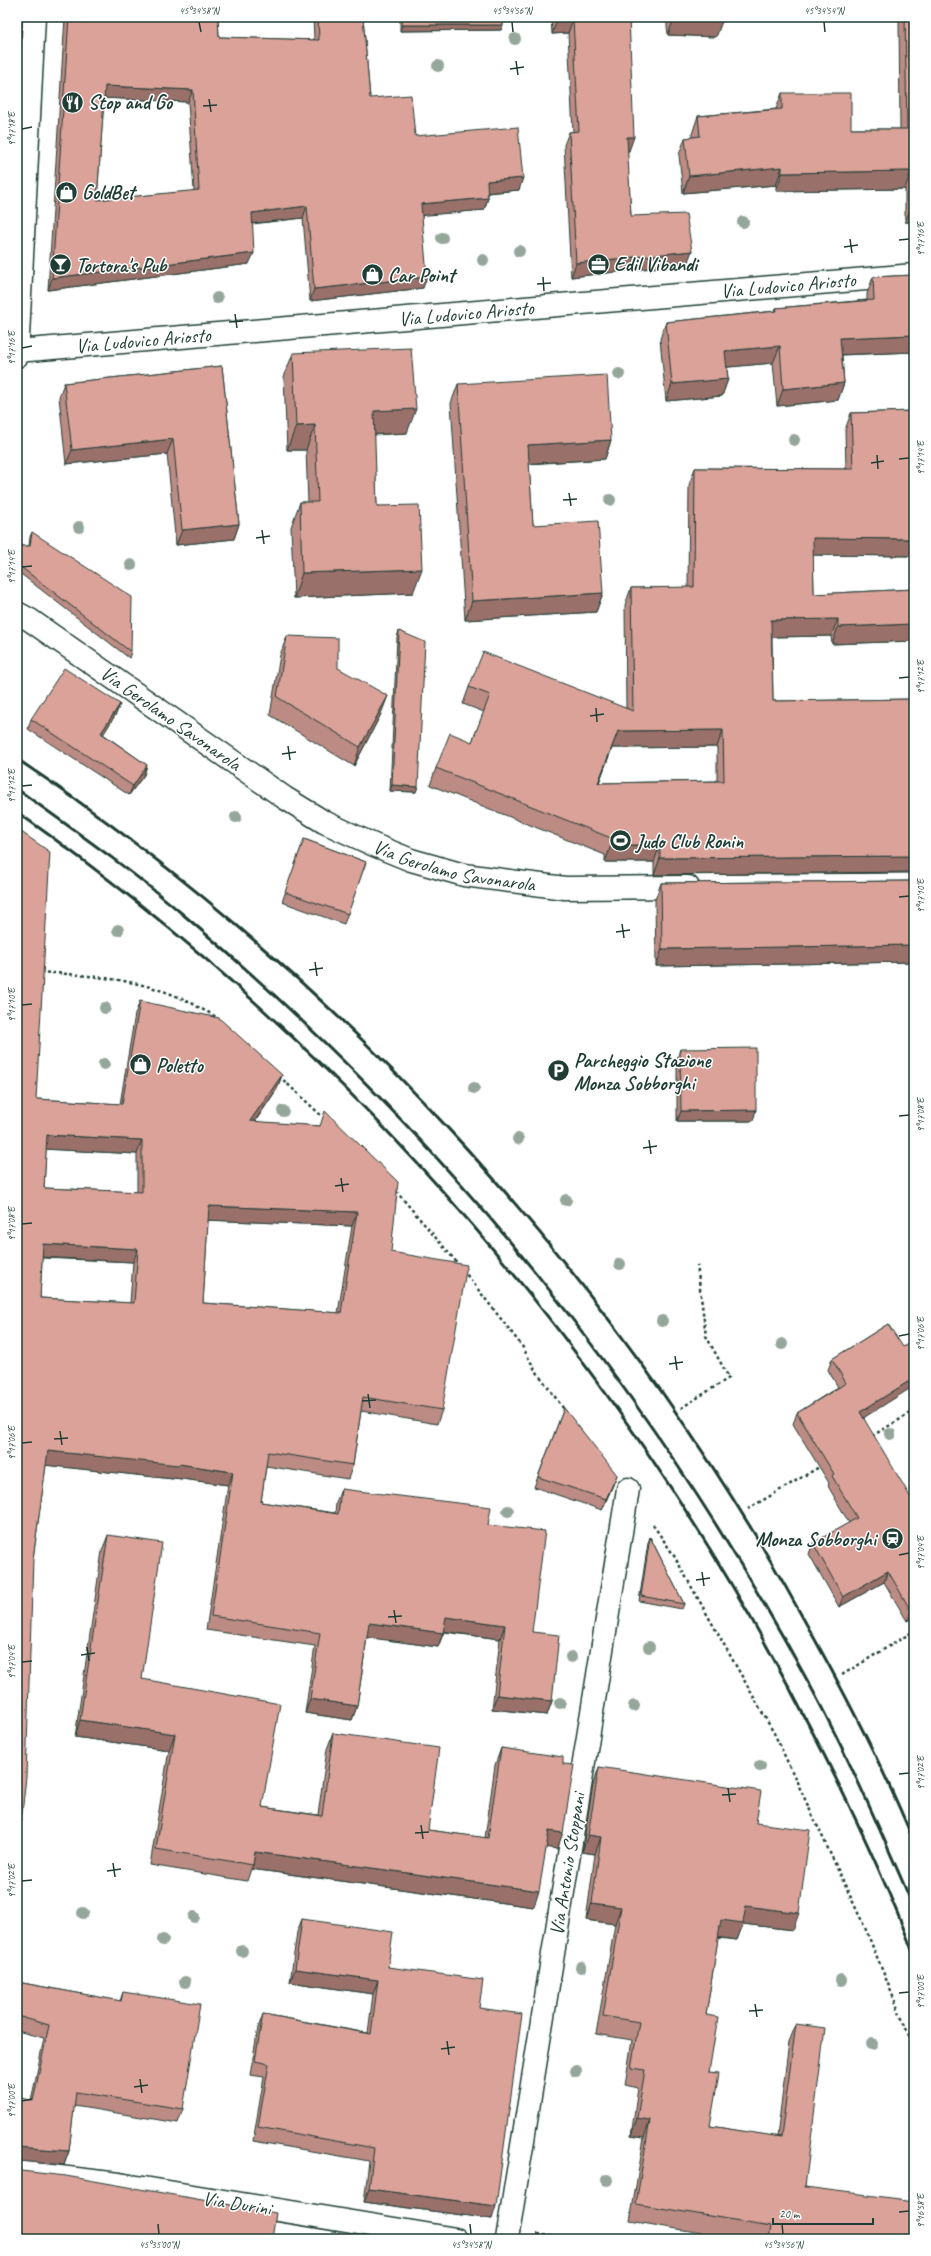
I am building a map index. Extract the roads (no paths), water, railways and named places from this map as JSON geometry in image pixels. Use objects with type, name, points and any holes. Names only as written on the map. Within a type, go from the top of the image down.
[{"type":"street","points":[[17,356],[34,17]]},
{"type":"street","name":"Via Ludovico Ariosto","points":[[17,350],[914,274]]},
{"type":"street","name":"Via Gerolamo Savonarola","points":[[17,613],[30,620],[285,798],[324,822],[411,860],[464,875],[565,888],[708,887]]},
{"type":"street","name":"Via Antonio Stoppani","points":[[507,2239],[628,1489]]},
{"type":"street","name":"Via Durini","points":[[17,2172],[119,2184],[456,2239]]},
{"type":"railway","points":[[17,759],[138,845],[253,940],[364,1041],[468,1150],[565,1264],[656,1384],[739,1508],[840,1686],[879,1763],[914,1842]]},
{"type":"railway","points":[[17,789],[145,883],[281,1001],[371,1089],[456,1179],[536,1273],[612,1371],[683,1473],[749,1579],[826,1716],[865,1797],[914,1908]]},
{"type":"railway","points":[[17,812],[140,905],[257,1004],[367,1111],[471,1224],[568,1343],[657,1468],[739,1598],[813,1733],[840,1787],[879,1870],[914,1955]]},
{"type":"place","name":"Stop and Go","points":[[72,102]]},
{"type":"place","name":"GoldBet","points":[[67,192]]},
{"type":"place","name":"Edil Vibandi","points":[[599,264]]},
{"type":"place","name":"Tortora's Pub","points":[[61,265]]},
{"type":"place","name":"Car Point","points":[[372,275]]},
{"type":"place","name":"Judo Club Ronin","points":[[621,841]]},
{"type":"place","name":"Poletto","points":[[140,1065]]},
{"type":"place","name":"Parcheggio Stazione Monza Sobborghi","points":[[559,1071]]},
{"type":"place","name":"Monza Sobborghi","points":[[892,1539]]}]
